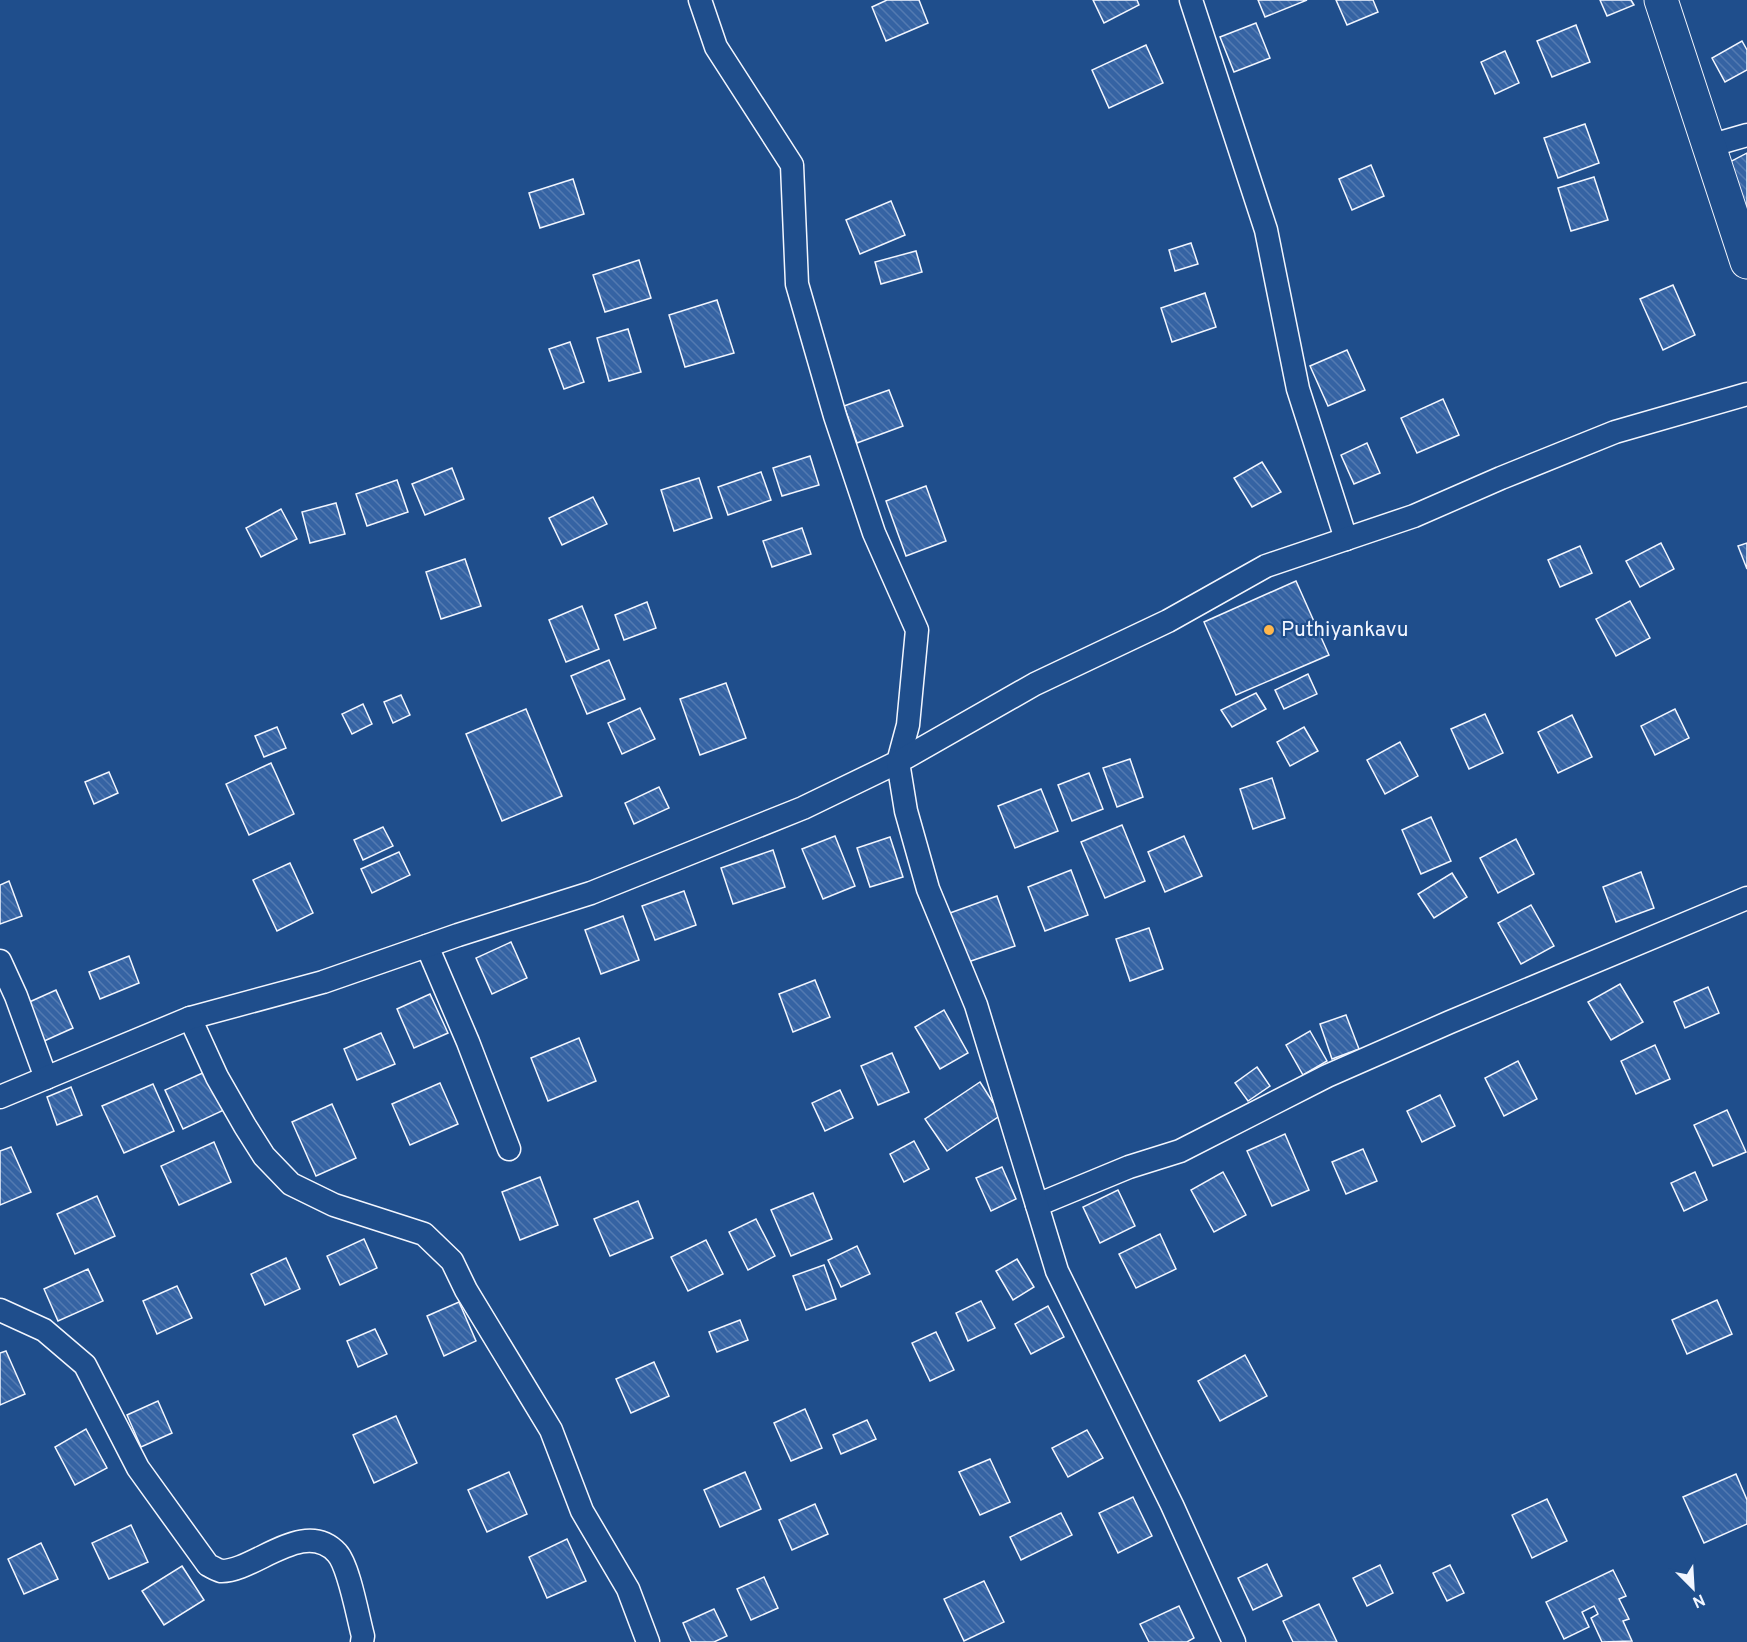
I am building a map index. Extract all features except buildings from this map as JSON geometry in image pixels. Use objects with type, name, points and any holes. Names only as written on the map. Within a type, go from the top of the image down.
[{"type":"main road","points":[[1661,0],[1747,262]]},
{"type":"street","points":[[700,0],[716,47],[792,165],[797,284],[835,416],[874,533],[917,630],[908,724],[898,762],[906,812],[928,889],[976,1005],[1057,1271],[1172,1505],[1234,1642]]},
{"type":"street","points":[[1191,0],[1266,230],[1298,389],[1346,539]]},
{"type":"street","points":[[1709,146],[1747,135]]},
{"type":"street","points":[[0,1097],[190,1018],[324,982],[601,889],[803,808],[898,762],[1035,684],[1168,621],[1266,566],[1414,516],[1615,432],[1747,394]]},
{"type":"street","points":[[1037,1205],[1129,1167],[1180,1151],[1327,1076],[1494,1003],[1747,898]]},
{"type":"street","points":[[427,946],[468,1042],[509,1149]]},
{"type":"street","points":[[0,961],[16,996],[46,1078]]},
{"type":"street","points":[[190,1018],[217,1077],[245,1126],[264,1156],[291,1184],[334,1205],[424,1234],[452,1261],[466,1290],[551,1430],[582,1511],[628,1589],[648,1642]]},
{"type":"street","points":[[0,1310],[44,1330],[85,1365],[138,1468],[208,1565],[220,1571],[239,1567],[285,1546],[305,1542],[322,1544],[338,1553],[350,1582],[363,1636],[362,1642]]},
{"type":"place","name":"Puthiyankavu","points":[[1269,630]]}]
